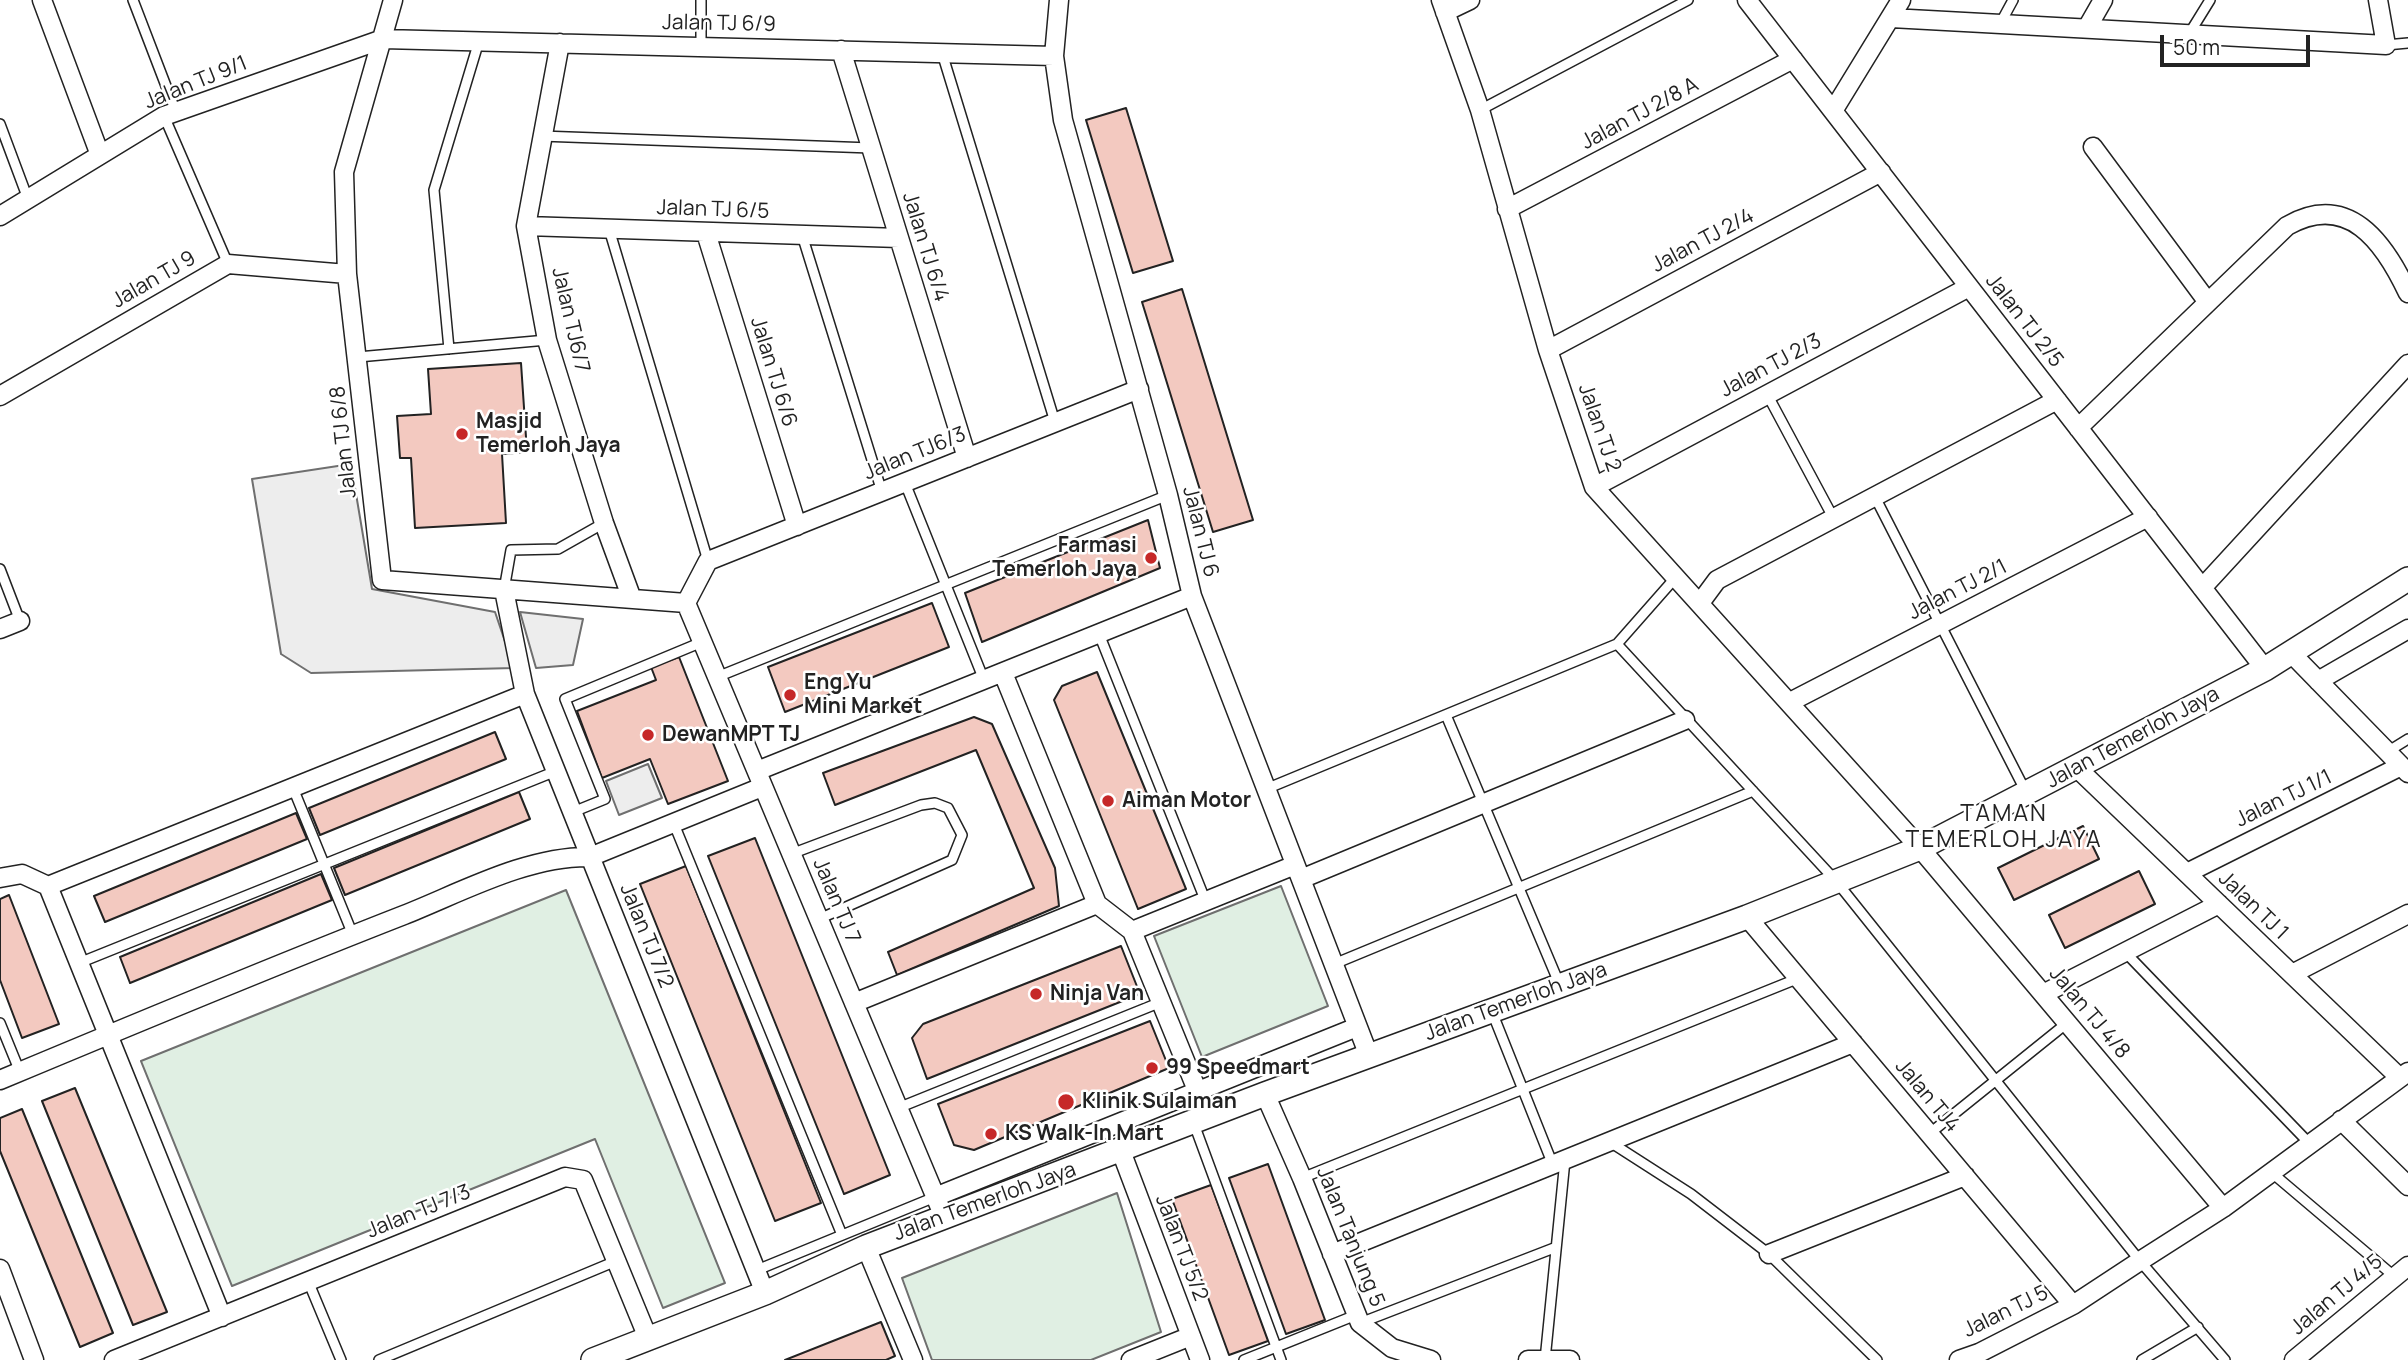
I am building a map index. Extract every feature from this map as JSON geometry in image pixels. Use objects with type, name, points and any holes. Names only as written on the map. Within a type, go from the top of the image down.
[{"type":"street","points":[[42,0],[100,155]]},
{"type":"street","name":"Jalan TJ 6/8","points":[[393,0],[344,172],[347,274],[382,580],[686,603]]},
{"type":"street","name":"Jalan TJ 6","points":[[1059,0],[1055,56],[1063,120],[1168,495],[1192,596],[1331,965],[1369,1056]]},
{"type":"street","points":[[1443,6],[1470,0]]},
{"type":"street","name":"Jalan TJ 2/5","points":[[1747,0],[2265,669]]},
{"type":"street","points":[[2087,28],[2103,0]]},
{"type":"street","points":[[1833,111],[1894,7],[2000,24],[2386,45],[2378,0]]},
{"type":"street","name":"Jalan TJ 2","points":[[1443,6],[1480,110],[1548,350],[1594,486],[1920,848]]},
{"type":"street","name":"Jalan TJ 9/1","points":[[0,216],[170,114],[383,38]]},
{"type":"street","name":"Jalan TJ 6/9","points":[[383,38],[1055,56]]},
{"type":"street","name":"Jalan TJ6/7","points":[[560,43],[526,226],[547,340],[604,523],[632,599]]},
{"type":"street","name":"Jalan TJ 6/4","points":[[841,50],[967,458]]},
{"type":"street","name":"Jalan TJ 2/8 A","points":[[1507,209],[1793,59]]},
{"type":"street","points":[[2093,147],[2207,301]]},
{"type":"street","name":"Jalan TJ 2/4","points":[[1548,350],[1881,172]]},
{"type":"street","points":[[2078,428],[2207,301],[2287,226],[2302,217],[2321,213],[2362,224],[2378,240],[2408,293]]},
{"type":"street","name":"Jalan TJ 6/5","points":[[526,226],[899,238]]},
{"type":"street","name":"Jalan TJ 6/6","points":[[706,233],[797,526]]},
{"type":"street","name":"Jalan TJ 9","points":[[0,396],[228,264],[347,274]]},
{"type":"street","name":"Jalan TJ 2/3","points":[[1594,486],[1969,286]]},
{"type":"street","points":[[2203,588],[2408,364]]},
{"type":"street","name":"Jalan TJ6/3","points":[[708,561],[1139,389]]},
{"type":"street","points":[[1700,603],[1717,580],[2057,400]]},
{"type":"street","name":"Jalan TJ 2/1","points":[[1790,702],[2148,517]]},
{"type":"street","points":[[686,603],[708,561]]},
{"type":"street","name":"Jalan Temerloh Jaya","points":[[593,1360],[765,1293],[866,1247],[940,1207],[1121,1152],[1265,1094],[1747,917],[1920,848],[2265,669],[2408,579]]},
{"type":"street","name":"Jalan TJ 7/2","points":[[504,590],[525,694],[765,1293]]},
{"type":"street","points":[[0,1080],[353,935],[561,856],[590,857],[674,824],[759,779],[984,680],[1192,596]]},
{"type":"street","name":"Jalan TJ 7","points":[[686,603],[940,1207]]},
{"type":"street","points":[[0,629],[20,621]]},
{"type":"street","points":[[2318,681],[2408,629]]},
{"type":"street","points":[[2291,653],[2404,770]]},
{"type":"street","points":[[1003,673],[1097,904],[1132,931],[1197,1091],[1201,1120]]},
{"type":"street","points":[[48,886],[525,694]]},
{"type":"street","points":[[1132,931],[1483,804],[1685,720]]},
{"type":"street","name":"Jalan TJ 1","points":[[2077,768],[2292,974],[2403,1074]]},
{"type":"street","name":"Jalan TJ 1/1","points":[[2186,873],[2404,770]]},
{"type":"street","name":"Jalan TJ 4/8","points":[[1920,848],[2222,1208]]},
{"type":"street","points":[[0,878],[22,874],[48,886],[222,1317]]},
{"type":"street","points":[[854,1003],[1097,904]]},
{"type":"street","points":[[2043,994],[2219,904]]},
{"type":"street","points":[[2292,974],[2408,914]]},
{"type":"street","name":"Jalan TJ4","points":[[1747,917],[2073,1304]]},
{"type":"street","points":[[940,1207],[1197,1091],[1357,1027]]},
{"type":"street","points":[[1332,1254],[1853,1043]]},
{"type":"street","name":"Jalan TJ 5","points":[[1959,1360],[1981,1357],[2073,1304],[2140,1261],[2222,1208],[2403,1074]]},
{"type":"street","name":"Jalan Tanjung 5","points":[[1265,1094],[1302,1178],[1358,1319],[1392,1348],[1431,1360]]},
{"type":"street","points":[[2340,1120],[2408,1185]]},
{"type":"street","name":"Jalan TJ 5/2","points":[[1121,1152],[1200,1360]]},
{"type":"street","points":[[1769,1254],[1965,1176]]},
{"type":"street","name":"Jalan TJ 7/3","points":[[114,1360],[565,1177],[583,1180],[648,1338]]},
{"type":"street","points":[[866,1247],[913,1360]]},
{"type":"street","points":[[0,1269],[4,1291],[34,1360]]},
{"type":"street","name":"Jalan TJ 4/5","points":[[2294,1360],[2402,1271]]},
{"type":"street","points":[[1131,1360],[1191,1336]]},
{"type":"street","points":[[1539,1359],[1570,1360]]},
{"type":"lane","points":[[133,0],[170,114],[228,264]]},
{"type":"lane","points":[[701,0],[701,47]]},
{"type":"lane","points":[[1480,110],[1688,0]]},
{"type":"lane","points":[[2000,24],[2013,0]]},
{"type":"lane","points":[[2189,34],[2210,0]]},
{"type":"lane","points":[[449,349],[435,190],[479,41]]},
{"type":"lane","points":[[2386,45],[2408,43]]},
{"type":"lane","points":[[942,53],[1055,422]]},
{"type":"lane","points":[[0,124],[27,199]]},
{"type":"lane","points":[[541,136],[871,148]]},
{"type":"lane","points":[[609,229],[708,561]]},
{"type":"lane","points":[[802,235],[882,492]]},
{"type":"lane","points":[[358,357],[547,340]]},
{"type":"lane","points":[[1767,394],[1834,519]]},
{"type":"lane","points":[[905,483],[984,680]]},
{"type":"lane","points":[[717,677],[1168,495]]},
{"type":"lane","points":[[1875,497],[2026,794]]},
{"type":"lane","points":[[504,590],[511,550],[558,549],[604,523]]},
{"type":"lane","points":[[0,569],[20,621]]},
{"type":"lane","points":[[1264,789],[1617,644],[1676,577]]},
{"type":"lane","points":[[1099,634],[1206,902]]},
{"type":"lane","points":[[573,813],[605,799],[565,699],[702,642]]},
{"type":"lane","points":[[1617,644],[1836,881],[2140,1261],[2225,1360]]},
{"type":"lane","points":[[1446,715],[1560,985]]},
{"type":"lane","points":[[2387,752],[2408,739]]},
{"type":"lane","points":[[79,963],[556,771]]},
{"type":"lane","points":[[292,788],[353,935]]},
{"type":"lane","points":[[1331,965],[1753,791]]},
{"type":"lane","points":[[791,854],[921,805],[935,803],[948,808],[962,835],[952,860],[819,919]]},
{"type":"lane","points":[[674,824],[842,1235]]},
{"type":"lane","points":[[2126,952],[2309,1143]]},
{"type":"lane","points":[[1302,1178],[1799,978]]},
{"type":"lane","points":[[898,1108],[1161,1002]]},
{"type":"lane","points":[[1492,1010],[1523,1090],[1559,1162],[1554,1248],[1539,1359]]},
{"type":"lane","points":[[0,1023],[20,1072]]},
{"type":"lane","points":[[1929,1134],[2067,1023]]},
{"type":"lane","points":[[1201,1120],[1282,1360]]},
{"type":"lane","points":[[1610,1142],[1691,1194],[1769,1254],[1877,1360]]},
{"type":"lane","points":[[2271,1172],[2402,1271]]},
{"type":"lane","points":[[757,1270],[842,1235],[940,1207]]},
{"type":"lane","points":[[1244,1360],[1554,1248]]},
{"type":"lane","points":[[379,1360],[617,1261]]},
{"type":"lane","points":[[308,1282],[341,1360]]},
{"type":"lane","points":[[2142,1360],[2198,1327]]},
{"type":"green space","points":[[1281,886],[1328,1006],[1202,1057],[1154,936]]},
{"type":"green space","points":[[566,890],[725,1283],[663,1308],[595,1139],[232,1286],[141,1061]]},
{"type":"green space","points":[[1117,1193],[1161,1332],[1091,1360],[932,1360],[902,1278]]},
{"type":"shaded area","points":[[351,464],[372,589],[495,612],[514,668],[311,673],[281,654],[252,479]]},
{"type":"shaded area","points":[[520,612],[583,619],[573,665],[536,668]]},
{"type":"shaded area","points":[[648,764],[662,798],[619,815],[606,781]]},
{"type":"building","points":[[1126,108],[1173,261],[1133,273],[1086,120]]},
{"type":"building","points":[[1182,289],[1253,520],[1213,532],[1142,302]]},
{"type":"building","name":"Masjid Temerloh Jaya","points":[[521,363],[527,452],[502,454],[506,523],[415,528],[411,458],[400,458],[397,416],[431,414],[428,369]]},
{"type":"building","points":[[1148,520],[1160,568],[982,642],[965,593]]},
{"type":"building","points":[[932,603],[949,647],[785,712],[768,667]]},
{"type":"building","name":"DewanMPT TJ","points":[[679,657],[728,781],[668,804],[650,759],[602,778],[577,711],[656,680],[651,667]]},
{"type":"building","points":[[1097,672],[1186,889],[1138,909],[1054,700],[1062,686]]},
{"type":"building","points":[[974,717],[992,724],[1055,868],[1059,906],[897,975],[888,952],[1034,888],[976,750],[835,805],[823,773]]},
{"type":"building","points":[[495,732],[506,759],[320,835],[309,808]]},
{"type":"building","points":[[519,792],[530,819],[345,895],[334,868]]},
{"type":"building","points":[[296,813],[307,839],[105,922],[94,896]]},
{"type":"building","points":[[2083,826],[2099,859],[2014,900],[1998,868]]},
{"type":"building","points":[[755,838],[890,1175],[844,1194],[708,856]]},
{"type":"building","points":[[686,866],[821,1203],[775,1221],[640,884]]},
{"type":"building","points":[[2139,871],[2155,904],[2065,948],[2049,915]]},
{"type":"building","points":[[321,874],[332,900],[130,983],[120,957]]},
{"type":"building","points":[[9,895],[59,1024],[22,1038],[0,980],[0,899]]},
{"type":"building","points":[[1121,946],[1140,994],[927,1079],[912,1038],[923,1024]]},
{"type":"building","points":[[1150,1021],[1169,1068],[974,1150],[954,1145],[938,1104]]},
{"type":"building","points":[[75,1088],[167,1312],[133,1325],[42,1101]]},
{"type":"building","points":[[22,1109],[113,1333],[80,1347],[0,1151],[0,1118]]},
{"type":"building","points":[[1268,1164],[1325,1320],[1286,1334],[1229,1178]]},
{"type":"building","points":[[1211,1185],[1268,1341],[1229,1355],[1172,1199]]},
{"type":"building","points":[[881,1322],[895,1356],[886,1360],[785,1360]]},
{"type":"place","name":"Masjid Temerloh Jaya","points":[[462,434]]},
{"type":"place","name":"Farmasi Temerloh Jaya","points":[[1151,558]]},
{"type":"place","name":"Eng Yu Mini Market","points":[[790,695]]},
{"type":"place","name":"DewanMPT TJ","points":[[648,735]]},
{"type":"place","name":"Aiman Motor","points":[[1108,801]]},
{"type":"place","name":"Ninja Van","points":[[1036,994]]},
{"type":"place","name":"99 Speedmart","points":[[1152,1068]]},
{"type":"place","name":"Klinik Sulaiman","points":[[1066,1102]]},
{"type":"place","name":"KS Walk-In Mart","points":[[991,1134]]},
{"type":"district","name":"TAMAN TEMERLOH JAYA","points":[[2004,828]]}]
